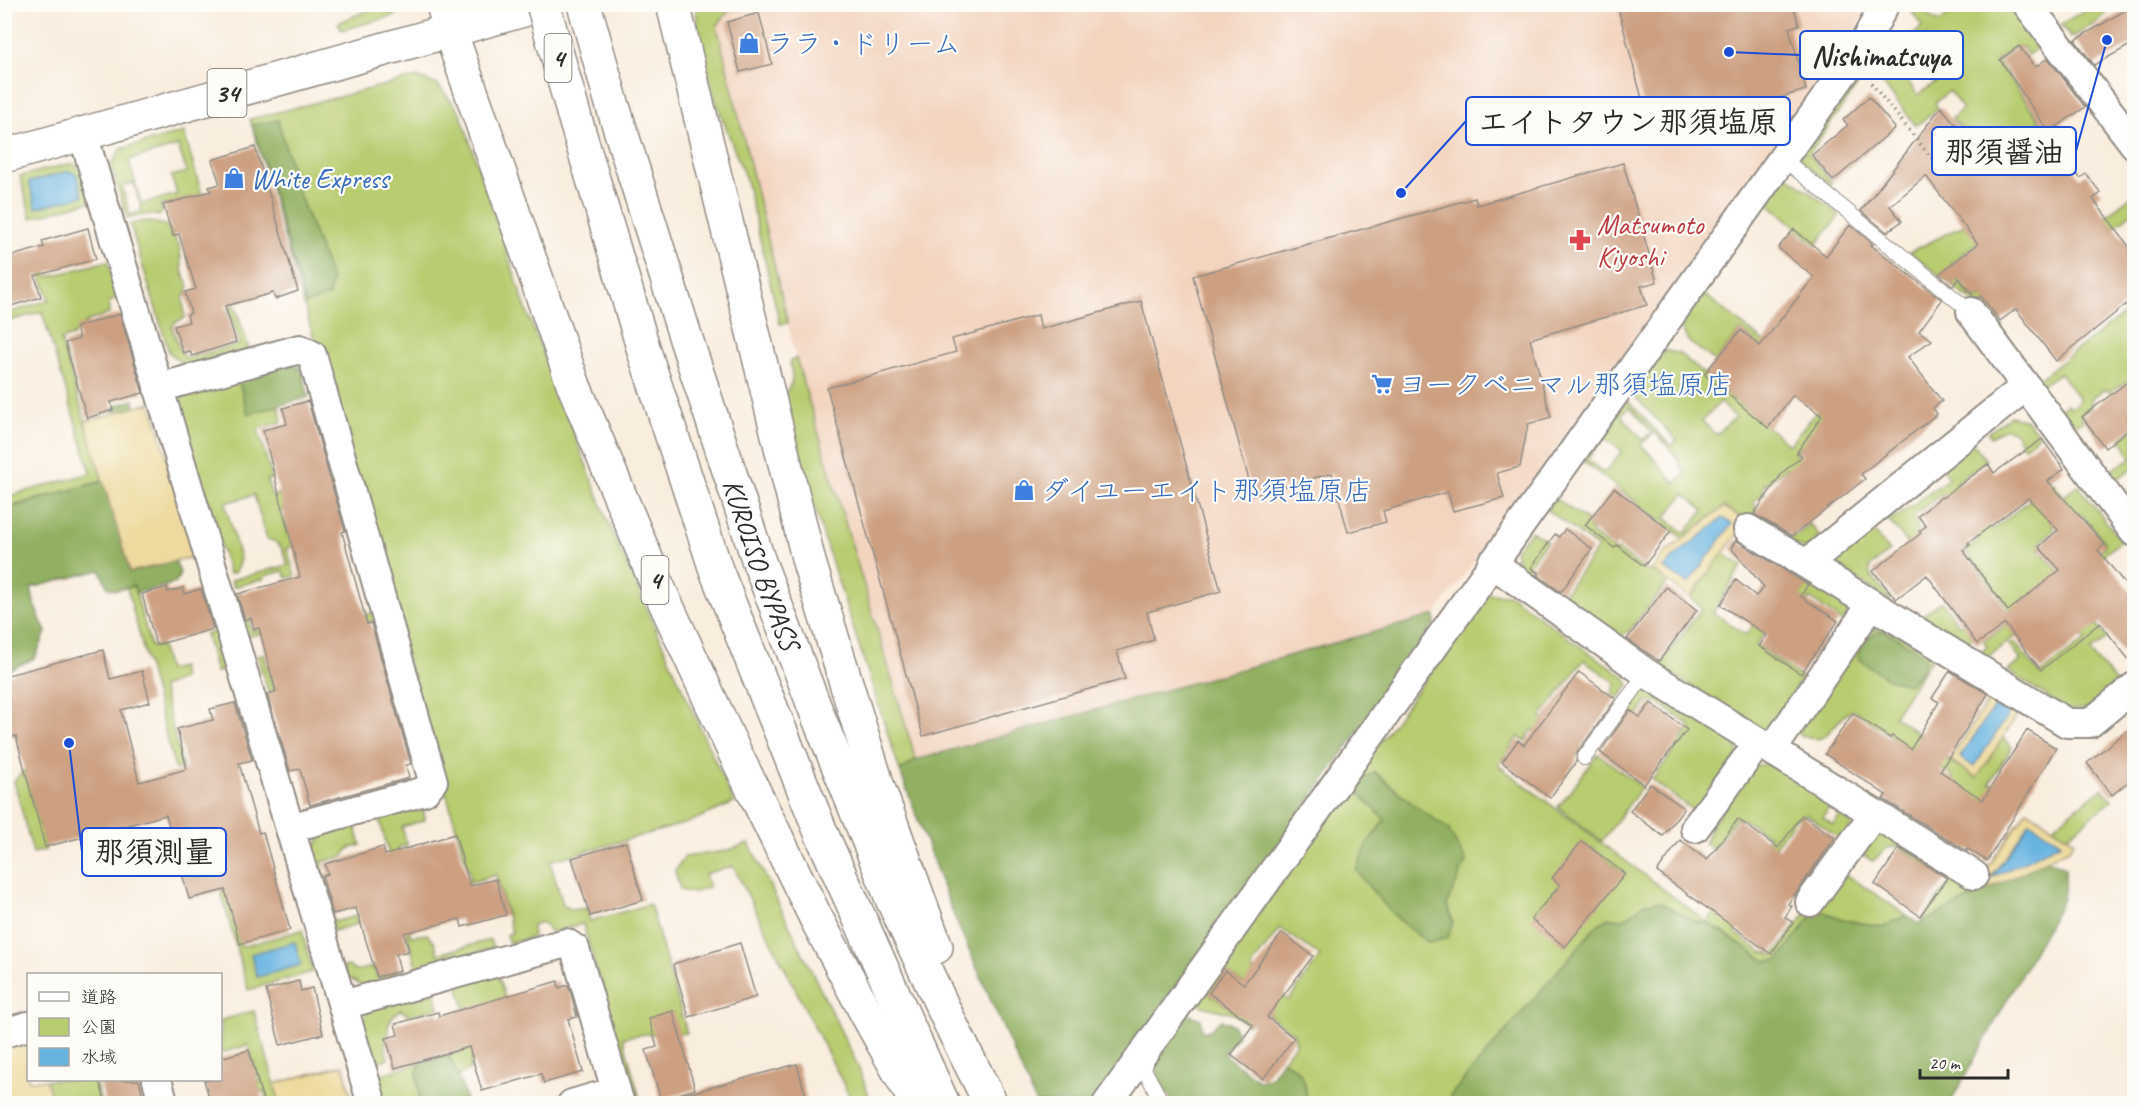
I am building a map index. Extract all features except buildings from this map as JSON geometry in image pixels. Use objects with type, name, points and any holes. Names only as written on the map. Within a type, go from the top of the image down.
[{"type":"main road","name":"34","points":[[4,156],[83,134],[446,18],[544,4]]},
{"type":"main road","name":"KUROISO BYPASS","points":[[544,4],[573,112],[645,354],[716,570],[822,835],[943,1104]]},
{"type":"main road","name":"KUROISO BYPASS","points":[[584,4],[611,100],[759,562],[893,901],[953,1029],[993,1104]]},
{"type":"main road","name":"4","points":[[674,4],[809,562],[878,787],[993,1104]]},
{"type":"main road","name":"4","points":[[446,18],[574,386],[658,587],[734,751],[816,918],[917,1104]]},
{"type":"street","points":[[1107,1104],[1862,47],[1885,4]]},
{"type":"street","points":[[2027,4],[2134,144]]},
{"type":"street","points":[[83,134],[372,1104]]},
{"type":"street","points":[[1971,312],[2134,532]]},
{"type":"street","points":[[158,388],[300,349],[312,355],[433,781],[425,791],[290,828]]},
{"type":"street","points":[[1806,564],[2026,386]]},
{"type":"street","points":[[1748,529],[2067,723],[2090,723],[2134,687]]},
{"type":"street","points":[[1492,563],[1646,673],[1974,875]]},
{"type":"street","points":[[1695,828],[1766,746],[1871,605]]},
{"type":"street","points":[[1810,902],[1874,814]]},
{"type":"street","points":[[343,1005],[566,944],[575,949],[618,1097],[572,1104]]},
{"type":"street","points":[[4,1033],[27,1026]]},
{"type":"street","points":[[157,1081],[164,1104]]},
{"type":"lane","points":[[1782,158],[1971,312]]},
{"type":"lane","points":[[1584,758],[1646,673]]},
{"type":"lane","points":[[1139,1060],[1163,1104]]},
{"type":"path","points":[[1852,60],[1935,162]]},
{"type":"shaded area","points":[[749,4],[1866,5],[1852,41],[1435,615],[916,760],[796,358],[717,26],[729,10]]},
{"type":"green space","points":[[380,5],[408,5],[393,16],[342,30],[338,23]]},
{"type":"green space","points":[[698,5],[749,5],[729,10],[717,26],[788,323],[780,324],[746,180],[715,99],[698,27],[696,11]]},
{"type":"green space","points":[[1919,5],[1930,17],[1939,22],[1963,5],[2016,5],[2044,43],[2028,55],[2023,47],[2015,47],[1997,60],[2042,124],[2035,127],[2036,131],[1983,134],[1973,142],[1952,118],[1963,109],[1949,91],[1935,103],[1938,108],[1916,126],[1873,71],[1886,61],[1884,57],[1919,30],[1922,25],[1907,6]],"holes":[[[1926,36],[1951,71],[1918,95],[1893,60]]]},
{"type":"green space","points":[[2104,6],[2106,12],[2101,20],[2071,38],[2061,24],[2087,9]]},
{"type":"green space","points":[[417,77],[438,85],[460,112],[527,312],[612,532],[734,803],[687,823],[550,861],[563,905],[572,910],[586,908],[590,921],[650,904],[687,1033],[623,1038],[641,1103],[635,1103],[583,924],[551,932],[542,922],[532,925],[533,937],[509,943],[506,935],[512,933],[496,875],[421,897],[406,917],[411,936],[427,934],[435,943],[438,954],[490,940],[493,948],[417,969],[397,900],[471,879],[250,119]]},
{"type":"green space","points":[[1853,79],[1859,83],[1809,154],[1832,183],[1830,185],[1799,158]]},
{"type":"green space","points":[[278,120],[298,191],[332,280],[329,296],[306,304],[252,125]]},
{"type":"green space","points":[[184,132],[202,195],[161,205],[162,212],[159,216],[149,214],[127,219],[111,165],[121,149]],"holes":[[[178,146],[187,172],[171,176],[177,194],[141,204],[129,160]],[[134,183],[142,211],[130,215],[122,186]]]},
{"type":"green space","points":[[72,163],[84,172],[92,201],[31,218],[20,176]]},
{"type":"green space","points":[[1787,175],[1840,215],[1816,245],[1767,202]]},
{"type":"green space","points":[[2134,194],[2134,211],[2114,227],[2094,225]]},
{"type":"green space","points":[[2004,196],[2068,281],[2061,289],[2050,275],[2033,288],[2043,301],[2027,309],[2017,309],[2001,289],[1984,303],[2003,327],[1999,331],[1978,306],[1910,252],[1964,225]],"holes":[[[1996,228],[2001,229],[2022,257],[2013,273],[1979,299],[1971,296],[1950,269],[1951,263]]]},
{"type":"green space","points":[[145,221],[166,225],[179,245],[183,274],[189,286],[183,299],[185,318],[174,323],[172,327],[180,351],[185,357],[193,357],[240,344],[228,308],[235,305],[249,349],[188,366],[169,352],[130,224]]},
{"type":"green space","points":[[41,257],[48,277],[108,261],[118,296],[109,303],[109,314],[88,321],[73,336],[61,340],[103,481],[5,508],[5,497],[91,473],[42,312],[5,322],[5,314],[49,300],[35,258]]},
{"type":"green space","points":[[1704,294],[1848,409],[1794,452],[1831,497],[1817,506],[1786,468],[1764,485],[1765,493],[1754,501],[1755,508],[1766,522],[1773,523],[1786,538],[1795,537],[1810,524],[1820,537],[1806,550],[1724,507],[1683,538],[1583,461],[1627,400],[1671,446],[1677,440],[1633,395],[1665,350],[1680,354],[1789,445],[1826,401],[1741,330],[1715,361],[1689,342],[1680,327]],"holes":[[[1720,402],[1735,417],[1716,435],[1702,421]],[[1630,407],[1652,432],[1643,440],[1621,415]],[[1655,432],[1680,461],[1678,463],[1686,473],[1675,483],[1641,444]],[[1604,438],[1622,451],[1605,473],[1587,460]],[[1684,494],[1704,510],[1685,533],[1665,518]]]},
{"type":"green space","points":[[2134,306],[2134,376],[2110,392],[2105,389],[2092,398],[2090,408],[2082,413],[2082,421],[2070,429],[2058,411],[2067,404],[2071,408],[2080,400],[2060,373],[2039,387],[2035,382]]},
{"type":"green space","points":[[796,358],[916,760],[900,771],[822,532],[789,414],[785,393],[792,382],[790,362]]},
{"type":"green space","points":[[290,361],[302,370],[309,397],[248,414],[237,375]]},
{"type":"green space","points":[[237,375],[248,413],[279,405],[282,422],[258,429],[272,478],[267,480],[272,496],[335,479],[336,483],[284,498],[287,505],[281,511],[289,535],[305,543],[287,548],[295,576],[287,578],[283,571],[265,576],[264,579],[233,587],[231,580],[288,565],[279,545],[267,539],[254,495],[225,503],[240,559],[236,572],[229,574],[178,402],[187,389]]},
{"type":"green space","points":[[134,400],[136,411],[130,572],[175,561],[180,573],[176,583],[136,593],[134,586],[117,590],[108,588],[100,570],[31,588],[35,607],[46,632],[35,658],[5,672],[5,509],[103,481],[85,421],[113,414],[116,405]]},
{"type":"green space","points":[[2010,416],[2027,420],[2039,435],[2024,447],[2015,432],[2006,428],[1991,437],[1988,433]]},
{"type":"green space","points":[[2134,428],[2134,469],[2114,480],[2108,472],[2131,458],[2121,438]]},
{"type":"green space","points":[[1973,443],[1986,460],[1958,482],[1957,487],[1992,530],[2053,482],[2064,496],[2078,485],[2121,541],[2066,585],[2107,638],[2090,652],[2120,687],[2091,709],[2068,710],[2008,671],[2021,660],[2009,645],[2014,642],[2040,674],[2086,640],[2064,609],[2011,639],[1985,659],[1978,654],[1987,647],[1984,641],[2016,618],[1965,550],[1979,540],[1946,497],[1941,494],[1914,515],[1918,526],[1917,540],[1934,575],[1884,515],[1889,513],[1894,519],[1949,478],[1942,468]],"holes":[[[2075,513],[2081,514],[2105,543],[2104,547],[2070,578],[2064,577],[2040,551],[2039,544],[2054,530],[2051,522]]]},
{"type":"green space","points":[[1555,498],[1586,520],[1592,534],[1615,551],[1618,550],[1647,571],[1652,570],[1668,582],[1629,631],[1621,636],[1610,636],[1560,599],[1598,548],[1546,509]]},
{"type":"green space","points":[[1869,527],[1890,551],[1870,567],[1870,575],[1891,598],[1890,601],[1837,566],[1836,554]]},
{"type":"green space","points":[[1531,531],[1547,541],[1529,564],[1530,570],[1536,574],[1533,577],[1518,566],[1515,550]]},
{"type":"green space","points":[[1723,553],[1742,566],[1713,612],[1746,635],[1793,564],[1847,600],[1851,609],[1842,622],[1811,599],[1803,602],[1780,617],[1756,645],[1802,678],[1766,733],[1659,666],[1702,608],[1690,598]],"holes":[[[1794,570],[1810,581],[1797,600],[1782,589]]]},
{"type":"green space","points":[[134,586],[151,647],[161,645],[168,670],[181,667],[183,679],[162,687],[183,768],[175,769],[127,588]]},
{"type":"green space","points":[[241,592],[252,631],[353,605],[357,616],[378,612],[380,619],[325,632],[323,637],[332,672],[326,674],[331,691],[300,699],[299,703],[273,709],[272,706],[296,698],[292,686],[268,692],[257,656],[264,654],[273,687],[326,673],[312,620],[285,627],[283,630],[286,644],[274,647],[269,631],[247,637],[235,595]]},
{"type":"green space","points":[[1486,594],[1510,595],[1624,676],[1629,685],[1619,698],[1612,693],[1616,683],[1584,660],[1541,717],[1583,748],[1567,769],[1538,730],[1532,730],[1525,741],[1518,737],[1498,765],[1707,922],[1698,923],[1659,902],[1646,903],[1624,920],[1451,1095],[1447,1103],[1307,1103],[1306,1088],[1302,1077],[1295,1068],[1282,1061],[1296,1043],[1294,1034],[1265,1012],[1257,1013],[1248,1025],[1234,1014],[1202,1006],[1196,1000]],"holes":[[[1375,772],[1409,801],[1453,922],[1368,843],[1385,820]],[[1592,847],[1624,874],[1532,919]],[[1280,928],[1320,956],[1289,1000],[1254,976],[1252,966]],[[1225,971],[1247,986],[1231,1009],[1209,993]]]},
{"type":"green space","points":[[1941,601],[1959,625],[1966,625],[1975,636],[1963,645],[1918,619]]},
{"type":"green space","points":[[1435,615],[1435,622],[1097,1103],[1036,1103],[951,909],[900,771],[916,760]]},
{"type":"green space","points":[[1887,628],[1934,655],[1894,716],[1945,752],[1943,757],[1976,777],[2003,737],[2012,747],[1990,783],[2015,799],[1990,796],[1978,805],[1954,783],[1952,776],[1919,754],[1914,756],[1902,743],[1853,710],[1839,720],[1823,737],[1809,738],[1798,733],[1871,630]]},
{"type":"green space","points":[[217,631],[227,664],[225,670],[216,672],[206,634]]},
{"type":"green space","points":[[1885,631],[1926,656],[1920,672],[1909,684],[1888,679],[1858,658],[1860,647],[1866,639]]},
{"type":"green space","points":[[1644,691],[1656,692],[1734,741],[1738,754],[1695,812],[1652,780],[1691,727],[1656,701],[1647,702],[1633,722],[1617,728]]},
{"type":"green space","points":[[1598,754],[1642,787],[1602,841],[1558,807]]},
{"type":"green space","points":[[1769,763],[1832,802],[1823,818],[1833,825],[1844,810],[1852,815],[1851,827],[1842,840],[1806,814],[1796,818],[1776,844],[1773,860],[1737,922],[1736,933],[1762,952],[1774,955],[1811,906],[1844,873],[1906,915],[1884,927],[1845,920],[1817,909],[1778,960],[1766,961],[1707,922],[1769,836],[1743,819],[1735,819],[1713,849],[1704,844],[1712,824],[1755,766]]},
{"type":"green space","points":[[25,769],[46,850],[33,853],[14,781]]},
{"type":"green space","points":[[1375,772],[1409,801],[1448,829],[1466,861],[1447,904],[1453,922],[1448,938],[1429,943],[1417,935],[1389,910],[1356,870],[1368,843],[1385,820],[1356,790],[1361,780]]},
{"type":"green space","points":[[2102,788],[2112,800],[2067,836],[2053,827]]},
{"type":"green space","points":[[423,806],[425,820],[402,827],[407,845],[399,847],[399,854],[390,858],[379,818]]},
{"type":"green space","points":[[355,825],[361,845],[348,849],[344,856],[322,862],[324,872],[320,873],[334,922],[356,916],[358,924],[333,931],[310,849],[311,846],[314,848],[321,837],[318,835]]},
{"type":"green space","points":[[1883,831],[1898,838],[1983,892],[1919,924],[1951,880],[1898,846],[1887,848],[1873,861],[1860,853],[1873,834]]},
{"type":"green space","points":[[749,843],[857,1064],[872,1103],[853,1103],[733,866],[705,874],[709,887],[693,893],[680,890],[675,871],[684,857],[726,851]]},
{"type":"green space","points":[[2047,860],[2065,868],[2063,899],[1950,1103],[1447,1104],[1451,1095],[1597,925],[1609,918],[1624,919],[1646,903],[1659,902],[1698,923],[1707,922],[1766,961],[1778,960],[1817,909],[1845,920],[1883,927],[1906,915],[1919,924]]},
{"type":"green space","points":[[234,890],[231,909],[241,947],[302,930],[313,972],[248,990],[221,892]]},
{"type":"green space","points":[[349,966],[355,971],[374,967],[377,977],[396,972],[398,977],[362,986],[347,977],[343,967]]},
{"type":"green space","points":[[498,974],[505,998],[465,1009],[458,984]]},
{"type":"green space","points":[[435,992],[439,1008],[409,1015],[401,1010],[393,1016],[388,1025],[389,1033],[385,1044],[388,1059],[370,1063],[360,1029],[368,1010]]},
{"type":"green space","points":[[254,1011],[280,1103],[267,1103],[264,1091],[238,1098],[260,1082],[248,1045],[222,1053],[222,1020]]},
{"type":"green space","points":[[1186,1014],[1201,1019],[1202,1032],[1210,1030],[1221,1020],[1232,1024],[1238,1036],[1224,1052],[1228,1058],[1260,1081],[1271,1077],[1282,1061],[1290,1064],[1302,1077],[1307,1103],[1173,1103],[1160,1081],[1154,1062]]},
{"type":"green space","points":[[526,1033],[472,1057],[470,1069],[458,1076],[451,1059],[444,1056]]},
{"type":"green space","points":[[444,1056],[451,1059],[467,1103],[420,1103],[417,1072],[420,1063]]},
{"type":"green space","points":[[420,1063],[417,1072],[420,1103],[382,1103],[375,1076]]},
{"type":"green space","points":[[46,1081],[95,1081],[101,1102],[53,1103]]},
{"type":"sand","points":[[151,403],[196,556],[130,572],[85,421]]},
{"type":"sand","points":[[1724,507],[1747,521],[1690,598],[1652,570],[1665,553]]},
{"type":"sand","points":[[1993,693],[2020,711],[1977,778],[1950,760]],"holes":[[[2008,714],[1974,766],[1960,757]]]},
{"type":"sand","points":[[2027,810],[2074,841],[2069,849],[1983,892],[1975,886]],"holes":[[[2030,822],[2060,843],[1992,877]]]},
{"type":"sand","points":[[27,1035],[27,1081],[46,1081],[53,1103],[5,1103],[4,1042]]},
{"type":"sand","points":[[343,1065],[353,1103],[280,1103],[274,1084]]},
{"type":"water","points":[[69,171],[77,175],[83,196],[36,208],[29,182]]},
{"type":"water","points":[[1723,518],[1732,524],[1688,584],[1664,568],[1673,558]]},
{"type":"water","points":[[1995,705],[2009,714],[1974,767],[1960,757]]},
{"type":"water","points":[[2030,822],[2061,843],[1991,878]]},
{"type":"water","points":[[295,942],[301,965],[257,977],[251,954]]},
{"type":"place","name":"那須醤油","points":[[2107,40]]},
{"type":"place","name":"ララ・ドリーム","points":[[749,43]]},
{"type":"place","name":"Nishimatsuya","points":[[1729,52]]},
{"type":"place","name":"White Express","points":[[234,178]]},
{"type":"place","name":"エイトタウン那須塩原","points":[[1401,193]]},
{"type":"place","name":"Matsumoto Kiyoshi","points":[[1580,240]]},
{"type":"place","name":"ヨークベニマル那須塩原店","points":[[1382,384]]},
{"type":"place","name":"ダイユーエイト那須塩原店","points":[[1024,490]]},
{"type":"place","name":"那須測量","points":[[69,743]]}]
